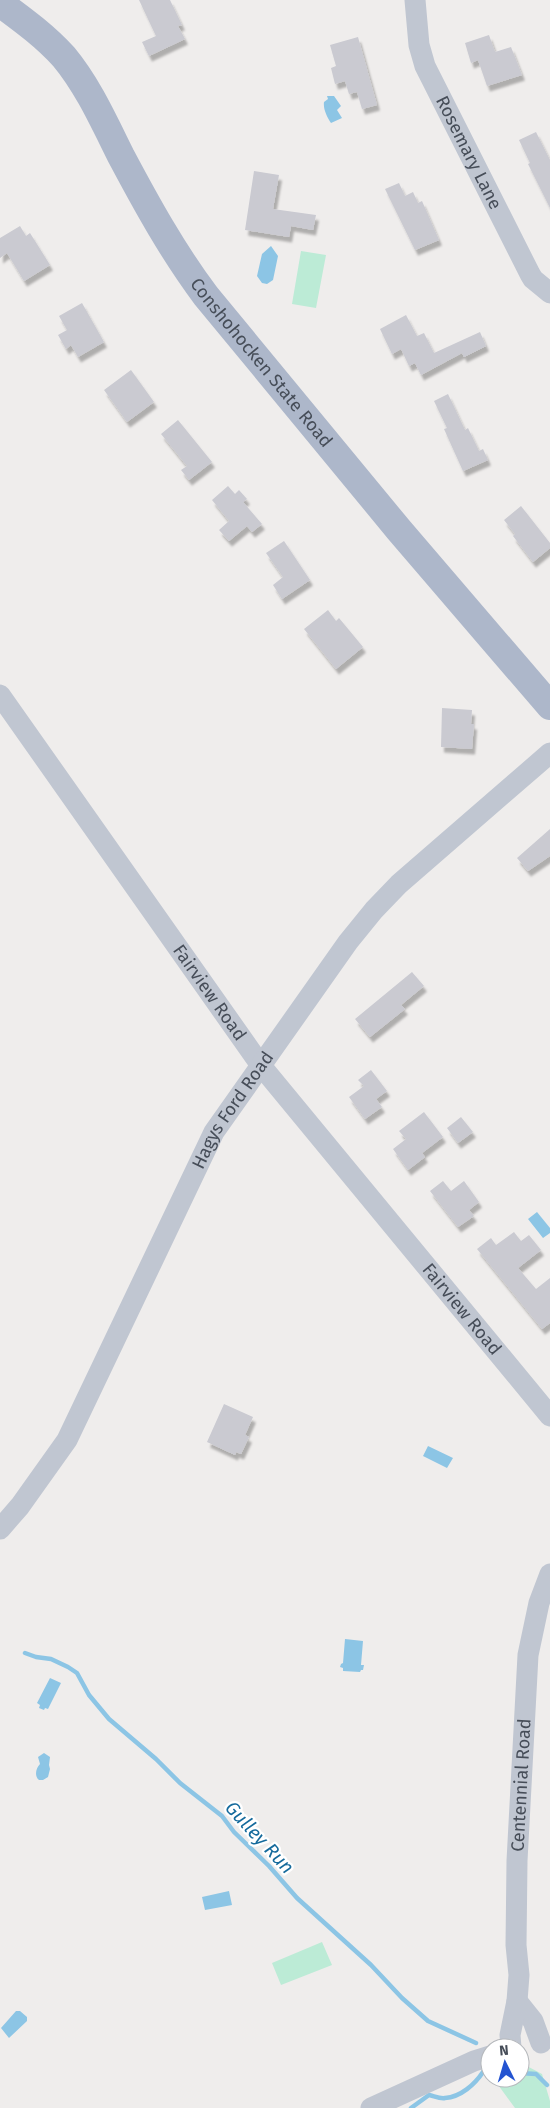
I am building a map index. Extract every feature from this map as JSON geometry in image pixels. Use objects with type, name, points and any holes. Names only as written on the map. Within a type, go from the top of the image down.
[{"type":"main road","name":"Conshohocken State Road","points":[[0,3],[47,40],[78,76],[162,232],[206,296],[393,523],[550,706]]},
{"type":"street","name":"Rosemary Lane","points":[[415,0],[419,45],[432,84],[530,274],[533,279],[550,293]]},
{"type":"street","name":"Fairview Road","points":[[0,695],[262,1067],[550,1416]]},
{"type":"street","name":"Hagys Ford Road","points":[[0,1529],[20,1506],[68,1440],[210,1141],[235,1101],[262,1067],[316,987],[374,910],[399,884],[550,753]]},
{"type":"street","name":"Centennial Road","points":[[510,2038],[519,1975],[516,1945],[517,1862],[528,1654],[539,1603],[550,1574]]},
{"type":"street","points":[[517,2000],[533,2021],[545,2042],[530,2045]]},
{"type":"street","points":[[371,2108],[480,2059]]},
{"type":"green space","points":[[301,251],[326,255],[316,308],[292,304]]},
{"type":"green space","points":[[322,1942],[332,1965],[281,1985],[272,1963]]},
{"type":"green space","points":[[530,2068],[542,2074],[550,2101],[550,2108],[515,2108],[500,2088],[530,2088]]},
{"type":"water","points":[[327,96],[334,96],[341,106],[337,110],[342,118],[331,123],[324,107],[324,102],[328,99]]},
{"type":"water","points":[[271,246],[278,256],[273,280],[267,284],[262,283],[257,276],[262,254]]},
{"type":"water","points":[[537,1212],[550,1228],[550,1233],[543,1238],[528,1219]]},
{"type":"water","points":[[428,1446],[453,1458],[447,1468],[423,1456]]},
{"type":"water","points":[[345,1639],[363,1641],[361,1665],[364,1665],[363,1670],[360,1672],[343,1671],[343,1668],[340,1667],[343,1663]]},
{"type":"water","points":[[50,1678],[61,1683],[48,1709],[45,1708],[44,1710],[39,1708],[40,1705],[37,1703]]},
{"type":"water","points":[[44,1753],[50,1757],[50,1769],[48,1777],[39,1780],[36,1774],[40,1764],[38,1757]]},
{"type":"water","points":[[229,1891],[232,1905],[205,1910],[202,1897]]},
{"type":"water","points":[[16,2011],[20,2011],[27,2017],[27,2021],[9,2038],[1,2028]]},
{"type":"building","points":[[139,0],[170,0],[182,25],[178,26],[185,39],[149,56],[142,42],[156,36]]},
{"type":"building","points":[[489,35],[495,52],[511,47],[522,75],[487,86],[478,60],[471,63],[465,43]]},
{"type":"building","points":[[358,37],[377,105],[362,109],[357,92],[349,94],[345,81],[335,84],[331,68],[336,66],[330,45]]},
{"type":"building","points":[[536,132],[550,160],[550,208],[528,164],[530,163],[519,140]]},
{"type":"building","points":[[254,171],[279,175],[273,209],[316,215],[313,230],[291,226],[289,237],[245,230]]},
{"type":"building","points":[[399,183],[405,196],[413,192],[418,203],[422,201],[439,240],[415,250],[385,189]]},
{"type":"building","points":[[20,226],[26,236],[30,233],[50,265],[24,281],[7,253],[0,258],[0,238]]},
{"type":"building","points":[[82,303],[104,342],[78,357],[71,345],[66,349],[58,335],[67,330],[59,316]]},
{"type":"building","points":[[406,315],[417,336],[424,333],[434,353],[480,332],[486,346],[464,357],[462,353],[421,375],[415,363],[409,366],[401,349],[392,354],[380,329]]},
{"type":"building","points":[[131,370],[154,402],[127,422],[104,390]]},
{"type":"building","points":[[448,394],[465,430],[468,428],[479,451],[483,449],[488,460],[463,471],[444,429],[447,428],[434,401]]},
{"type":"building","points":[[178,420],[212,462],[189,480],[181,470],[187,466],[161,434]]},
{"type":"building","points":[[228,486],[235,494],[239,490],[247,499],[243,502],[262,524],[252,532],[247,526],[229,541],[219,530],[229,521],[212,500]]},
{"type":"building","points":[[521,506],[550,543],[550,548],[533,562],[513,536],[515,534],[504,520]]},
{"type":"building","points":[[284,541],[310,580],[282,599],[273,585],[283,577],[266,553]]},
{"type":"building","points":[[328,610],[336,621],[339,618],[363,647],[336,669],[304,629]]},
{"type":"building","points":[[442,708],[472,710],[471,724],[474,724],[472,749],[441,747]]},
{"type":"building","points":[[550,829],[550,856],[528,871],[517,858]]},
{"type":"building","points":[[412,972],[424,986],[401,1005],[405,1009],[370,1037],[355,1019]]},
{"type":"building","points":[[371,1070],[387,1091],[376,1099],[382,1107],[365,1119],[349,1097],[364,1086],[358,1080]]},
{"type":"building","points":[[424,1112],[443,1137],[422,1153],[425,1157],[408,1170],[393,1149],[406,1139],[399,1131]]},
{"type":"building","points":[[461,1117],[473,1132],[458,1143],[447,1128]]},
{"type":"building","points":[[443,1181],[451,1191],[464,1181],[479,1202],[469,1210],[474,1216],[458,1227],[430,1191]]},
{"type":"building","points":[[514,1232],[521,1241],[529,1235],[541,1250],[518,1268],[536,1289],[550,1278],[550,1323],[542,1329],[477,1249],[491,1238],[496,1245]]},
{"type":"building","points":[[224,1404],[253,1417],[245,1435],[249,1437],[241,1454],[236,1452],[235,1455],[207,1442]]},
{"type":"waterway","name":"Gulley Run","points":[[25,1653],[51,1659],[77,1673],[89,1695],[109,1719],[156,1759],[180,1783],[222,1816],[234,1832],[269,1866],[297,1898],[371,1965],[402,1998],[428,2021],[476,2043]]},
{"type":"waterway","name":"Gulley Run","points":[[530,2074],[536,2074],[547,2085]]},
{"type":"waterway","points":[[411,2108],[429,2095],[439,2098],[457,2095],[472,2085],[480,2076]]}]
